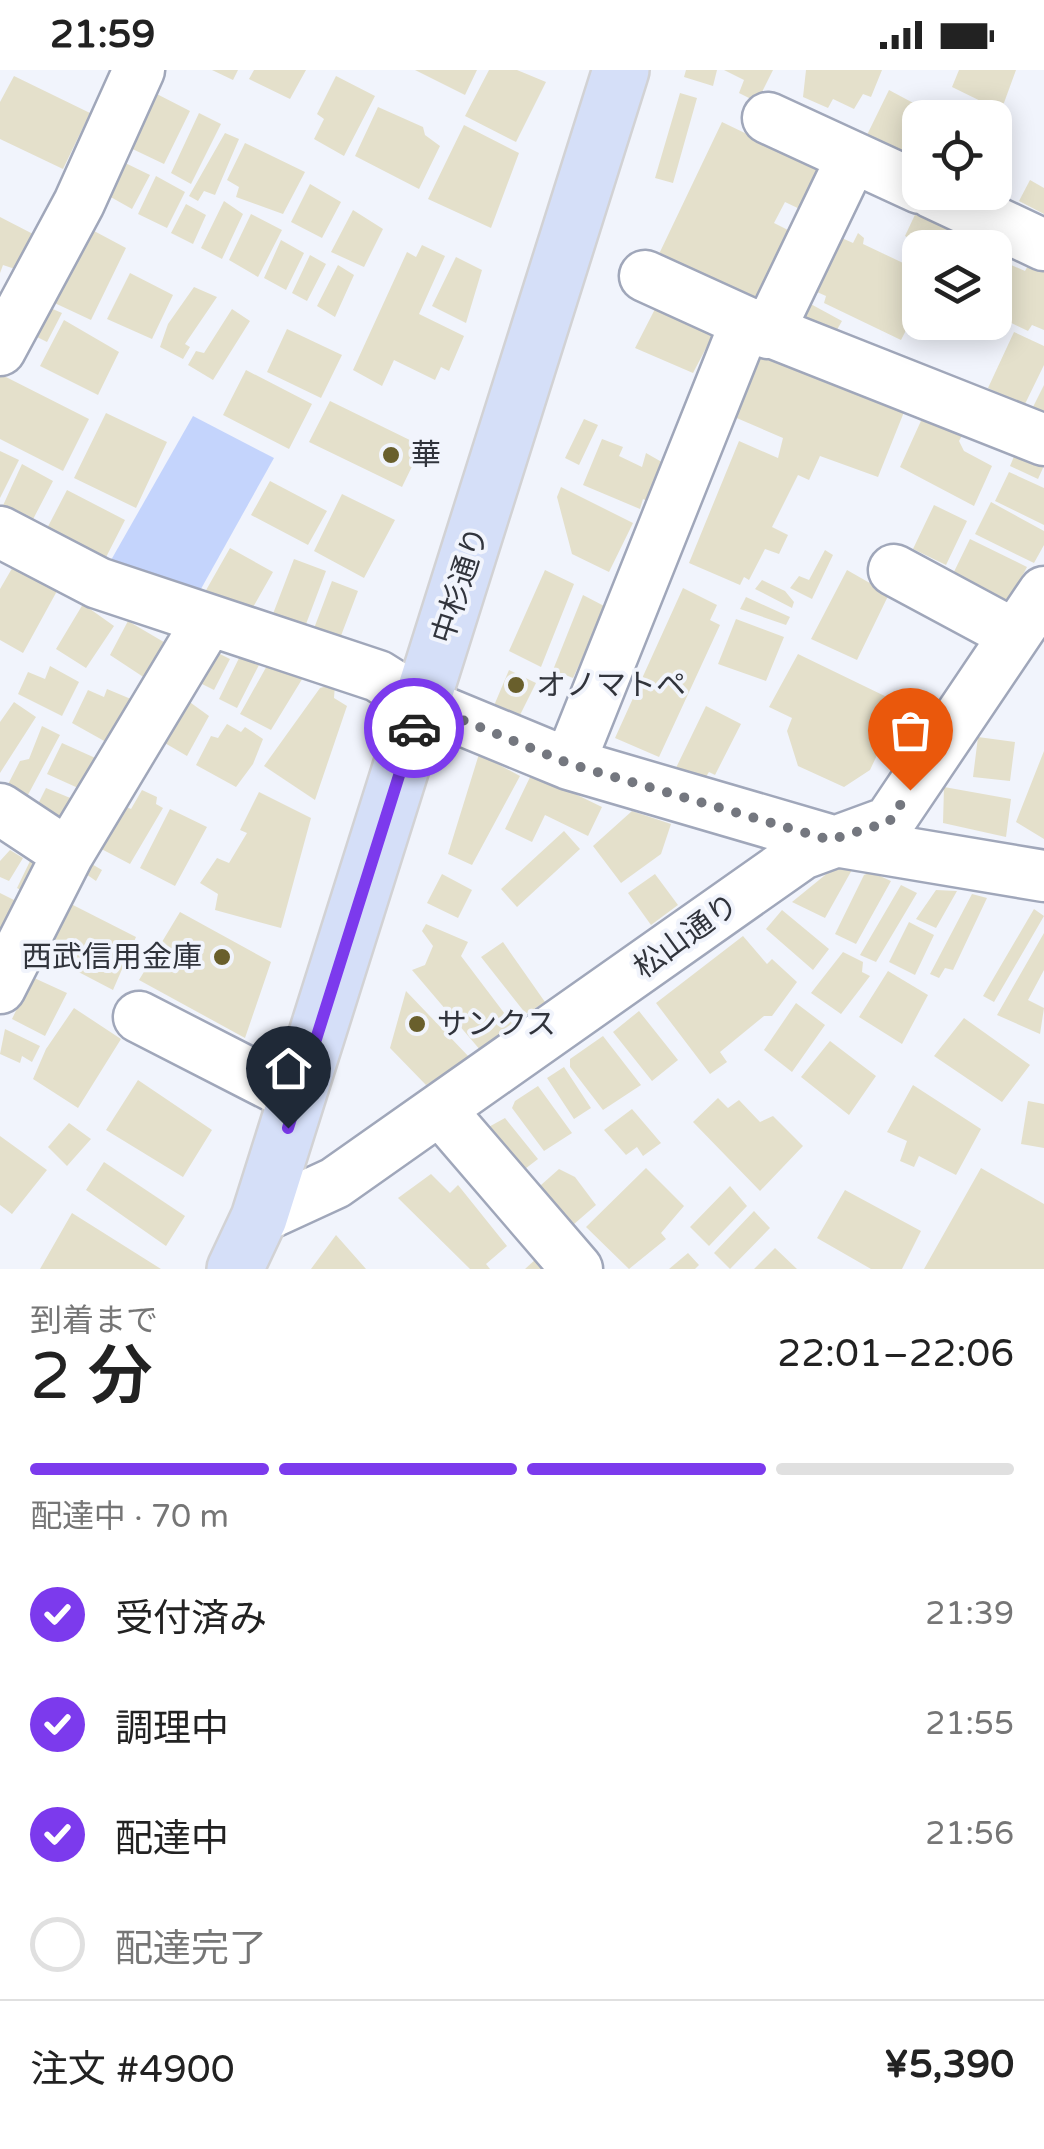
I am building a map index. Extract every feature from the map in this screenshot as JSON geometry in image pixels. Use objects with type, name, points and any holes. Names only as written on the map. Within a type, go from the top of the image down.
[{"type":"main road","name":"中杉通り","points":[[236,1269],[259,1218],[621,70]]},
{"type":"street","points":[[0,350],[80,203],[139,70]]},
{"type":"street","points":[[768,118],[902,180]]},
{"type":"street","points":[[570,764],[757,328],[852,158]]},
{"type":"street","points":[[969,210],[1044,245]]},
{"type":"street","points":[[645,276],[757,328],[1044,440]]},
{"type":"street","points":[[0,532],[98,583],[378,676],[421,703],[570,764],[830,840],[1044,876]]},
{"type":"street","points":[[894,570],[1033,615]]},
{"type":"street","name":"松山通り","points":[[259,1218],[335,1183],[802,854],[830,840],[889,822],[1033,615]]},
{"type":"street","points":[[0,988],[68,854],[208,622]]},
{"type":"street","points":[[0,809],[68,854]]},
{"type":"street","points":[[139,1017],[297,1098]]},
{"type":"street","points":[[441,1111],[577,1269]]},
{"type":"shaded area","points":[[193,416],[274,458],[187,614],[98,583]]},
{"type":"building","points":[[212,70],[238,70],[233,80]]},
{"type":"building","points":[[254,70],[306,70],[290,99],[249,79]]},
{"type":"building","points":[[415,70],[477,70],[465,95]]},
{"type":"building","points":[[489,70],[517,70],[546,82],[516,142],[465,116]]},
{"type":"building","points":[[686,70],[717,70],[713,86],[684,77]]},
{"type":"building","points":[[724,70],[773,70],[757,102],[739,93],[744,80]]},
{"type":"building","points":[[806,70],[882,70],[871,97],[863,94],[854,109],[833,99],[828,108],[803,97]]},
{"type":"building","points":[[959,70],[1016,70],[1005,100],[979,100],[952,87]]},
{"type":"building","points":[[14,76],[90,113],[63,169],[0,139],[0,102]]},
{"type":"building","points":[[336,76],[375,96],[344,156],[314,139],[324,119],[317,114]]},
{"type":"building","points":[[149,90],[190,111],[164,164],[122,144]]},
{"type":"building","points":[[889,90],[908,100],[902,100],[902,155],[866,137]]},
{"type":"building","points":[[680,93],[697,98],[673,183],[655,178]]},
{"type":"building","points":[[378,107],[423,127],[425,135],[440,146],[419,189],[355,156]]},
{"type":"building","points":[[199,113],[221,124],[191,184],[171,173]]},
{"type":"building","points":[[722,122],[826,172],[806,212],[785,202],[774,223],[790,231],[756,301],[659,254]]},
{"type":"building","points":[[464,125],[519,153],[491,228],[428,199]]},
{"type":"building","points":[[225,133],[239,139],[215,195],[204,191],[198,201],[189,196]]},
{"type":"building","points":[[245,143],[305,172],[283,214],[236,197],[239,187],[227,180]]},
{"type":"building","points":[[117,159],[150,175],[132,209],[100,191]]},
{"type":"building","points":[[156,176],[185,192],[167,228],[138,214]]},
{"type":"building","points":[[1030,180],[1044,188],[1044,214],[1019,201]]},
{"type":"building","points":[[310,184],[341,202],[322,238],[291,222]]},
{"type":"building","points":[[224,201],[243,214],[222,259],[201,248]]},
{"type":"building","points":[[186,204],[206,215],[193,244],[171,233]]},
{"type":"building","points":[[353,210],[383,229],[364,267],[331,252]]},
{"type":"building","points":[[917,210],[931,210],[962,226],[960,230],[908,230]]},
{"type":"building","points":[[251,214],[282,230],[258,277],[229,260]]},
{"type":"building","points":[[0,217],[33,234],[15,269],[3,265],[0,273]]},
{"type":"building","points":[[81,224],[126,248],[91,320],[46,299]]},
{"type":"building","points":[[858,233],[864,238],[863,244],[902,262],[901,340],[824,303],[826,296],[808,288],[835,235],[853,243]]},
{"type":"building","points":[[281,240],[304,253],[286,290],[264,278]]},
{"type":"building","points":[[422,245],[445,256],[419,314],[464,336],[449,371],[441,367],[435,380],[394,360],[382,386],[353,370],[407,252],[416,257]]},
{"type":"building","points":[[1035,253],[1044,258],[1044,330],[1032,325],[1028,331],[1012,323],[1012,265],[1025,271]]},
{"type":"building","points":[[310,255],[326,264],[307,301],[292,293]]},
{"type":"building","points":[[456,257],[482,270],[466,323],[432,306]]},
{"type":"building","points":[[338,265],[354,275],[335,317],[317,306]]},
{"type":"building","points":[[130,273],[173,295],[152,339],[107,319]]},
{"type":"building","points":[[194,287],[217,297],[185,344],[190,347],[183,359],[160,347],[168,324]]},
{"type":"building","points":[[807,302],[842,321],[834,335],[800,316]]},
{"type":"building","points":[[41,304],[62,313],[47,342],[27,332]]},
{"type":"building","points":[[664,304],[715,331],[693,373],[635,348],[655,309]]},
{"type":"building","points":[[232,309],[250,321],[213,380],[188,365],[196,351],[204,353]]},
{"type":"building","points":[[64,320],[119,352],[98,395],[40,366]]},
{"type":"building","points":[[287,329],[342,355],[321,398],[267,372]]},
{"type":"building","points":[[1014,332],[1044,346],[1044,365],[1024,406],[988,388]]},
{"type":"building","points":[[761,355],[904,412],[878,477],[820,456],[809,480],[798,475],[772,527],[788,535],[779,554],[765,549],[749,580],[744,577],[740,585],[689,563],[739,441],[778,458],[783,438],[732,416]]},
{"type":"building","points":[[246,370],[312,404],[289,449],[223,415]]},
{"type":"building","points":[[0,374],[89,419],[63,471],[0,439]]},
{"type":"building","points":[[1044,385],[1044,415],[1032,409]]},
{"type":"building","points":[[330,401],[422,446],[402,487],[309,442]]},
{"type":"building","points":[[925,412],[964,432],[959,441],[964,451],[992,466],[974,506],[900,467]]},
{"type":"building","points":[[106,413],[167,442],[136,508],[74,478]]},
{"type":"building","points":[[584,419],[598,425],[579,465],[565,458]]},
{"type":"building","points":[[602,439],[623,447],[619,456],[642,467],[646,453],[667,465],[652,503],[643,499],[640,509],[583,485]]},
{"type":"building","points":[[1021,440],[1040,459],[1043,468],[1038,479],[1010,466]]},
{"type":"building","points":[[0,451],[19,460],[0,498]]},
{"type":"building","points":[[22,464],[53,481],[29,527],[0,512]]},
{"type":"building","points":[[1009,472],[1044,488],[1044,525],[995,501]]},
{"type":"building","points":[[270,481],[327,511],[308,545],[251,515]]},
{"type":"building","points":[[561,487],[633,523],[609,572],[572,554],[557,497]]},
{"type":"building","points":[[67,490],[125,520],[100,569],[42,538]]},
{"type":"building","points":[[342,494],[395,520],[364,578],[314,551]]},
{"type":"building","points":[[991,502],[1044,531],[1044,545],[1034,563],[975,534]]},
{"type":"building","points":[[934,505],[967,521],[946,565],[913,549]]},
{"type":"building","points":[[970,539],[1027,567],[1005,609],[949,582]]},
{"type":"building","points":[[230,548],[273,572],[248,616],[205,592]]},
{"type":"building","points":[[825,550],[833,555],[812,599],[790,588],[799,576],[809,580]]},
{"type":"building","points":[[294,559],[326,571],[303,632],[271,619]]},
{"type":"building","points":[[14,565],[57,591],[23,653],[0,640],[0,589]]},
{"type":"building","points":[[545,570],[574,584],[541,667],[509,651]]},
{"type":"building","points":[[847,570],[889,594],[857,660],[811,639]]},
{"type":"building","points":[[762,580],[785,591],[794,602],[792,608],[755,589]]},
{"type":"building","points":[[332,581],[358,591],[339,641],[313,631]]},
{"type":"building","points":[[683,588],[717,605],[710,620],[720,625],[659,757],[615,738]]},
{"type":"building","points":[[583,595],[606,607],[573,678],[553,670]]},
{"type":"building","points":[[746,597],[790,617],[786,625],[740,609]]},
{"type":"building","points":[[83,604],[114,626],[86,668],[56,649]]},
{"type":"building","points":[[736,619],[784,637],[766,681],[718,664]]},
{"type":"building","points":[[128,621],[174,648],[154,684],[110,655]]},
{"type":"building","points":[[212,650],[230,659],[214,690],[196,681]]},
{"type":"building","points":[[242,652],[261,661],[237,708],[219,699]]},
{"type":"building","points":[[798,654],[893,700],[888,732],[870,770],[844,787],[798,766],[787,731],[792,718],[769,707]]},
{"type":"building","points":[[269,662],[304,676],[271,730],[240,714]]},
{"type":"building","points":[[50,666],[79,682],[62,716],[18,694],[28,672],[45,679]]},
{"type":"building","points":[[509,670],[536,683],[518,719],[493,708]]},
{"type":"building","points":[[335,684],[334,698],[347,706],[315,800],[264,766],[320,688]]},
{"type":"building","points":[[107,689],[138,702],[115,747],[72,723],[88,690],[104,697]]},
{"type":"building","points":[[180,695],[209,716],[187,756],[158,739]]},
{"type":"building","points":[[14,702],[36,717],[0,773],[0,722]]},
{"type":"building","points":[[706,706],[741,724],[715,775],[709,772],[700,786],[674,772]]},
{"type":"building","points":[[227,724],[241,732],[245,727],[263,739],[253,764],[236,787],[196,765],[211,736],[218,738]]},
{"type":"building","points":[[42,726],[60,735],[22,806],[3,794],[20,761],[29,759]]},
{"type":"building","points":[[978,737],[1015,742],[1010,781],[973,777]]},
{"type":"building","points":[[62,743],[102,761],[87,792],[47,774]]},
{"type":"building","points":[[1044,751],[1044,839],[1016,822]]},
{"type":"building","points":[[479,754],[520,776],[472,865],[448,854]]},
{"type":"building","points":[[532,773],[602,807],[588,836],[545,815],[532,842],[505,829]]},
{"type":"building","points":[[944,787],[1011,799],[1006,837],[943,823]]},
{"type":"building","points":[[46,788],[80,802],[66,827],[34,812]]},
{"type":"building","points":[[142,790],[157,797],[156,804],[163,808],[130,864],[90,843],[119,803],[131,809]]},
{"type":"building","points":[[259,792],[311,818],[281,928],[215,910],[218,894],[200,883],[217,858],[229,863],[247,833],[240,830]]},
{"type":"building","points":[[170,809],[207,827],[175,886],[140,868]]},
{"type":"building","points":[[632,811],[671,824],[661,854],[621,883],[593,846]]},
{"type":"building","points":[[564,831],[580,849],[517,907],[501,889]]},
{"type":"building","points":[[10,850],[23,858],[9,881],[0,877],[0,861]]},
{"type":"building","points":[[31,859],[43,866],[28,894],[17,888]]},
{"type":"building","points":[[90,863],[102,870],[96,881],[86,874]]},
{"type":"building","points":[[835,867],[853,868],[825,918],[792,902]]},
{"type":"building","points":[[871,872],[891,881],[856,944],[835,934],[864,875]]},
{"type":"building","points":[[442,874],[472,890],[458,918],[427,903]]},
{"type":"building","points":[[655,874],[678,905],[651,925],[628,893]]},
{"type":"building","points":[[901,885],[917,893],[876,962],[860,955]]},
{"type":"building","points":[[936,890],[957,891],[936,928],[916,919]]},
{"type":"building","points":[[0,893],[24,905],[0,954]]},
{"type":"building","points":[[972,894],[987,898],[953,970],[945,968],[939,978],[930,974]]},
{"type":"building","points":[[71,904],[136,937],[113,990],[46,955]]},
{"type":"building","points":[[1034,909],[1044,916],[994,1002],[983,996]]},
{"type":"building","points":[[782,910],[829,949],[813,970],[766,929]]},
{"type":"building","points":[[180,912],[271,962],[245,1038],[139,980]]},
{"type":"building","points":[[909,922],[934,935],[915,975],[889,962]]},
{"type":"building","points":[[426,924],[468,942],[461,956],[514,1026],[481,1051],[412,970],[425,965],[433,946],[422,931]]},
{"type":"building","points":[[1044,933],[1044,970],[1028,1000],[1044,1008],[1040,1034],[997,1015]]},
{"type":"building","points":[[743,936],[767,964],[772,959],[797,982],[772,1016],[764,1016],[720,1052],[727,1062],[710,1074],[656,1003]]},
{"type":"building","points":[[503,942],[545,1002],[526,1014],[481,957]]},
{"type":"building","points":[[843,952],[863,962],[862,972],[870,976],[841,1014],[811,993]]},
{"type":"building","points":[[888,971],[928,995],[902,1044],[859,1017]]},
{"type":"building","points":[[32,977],[67,993],[45,1036],[12,1019]]},
{"type":"building","points":[[406,991],[470,1058],[426,1085],[390,1048]]},
{"type":"building","points":[[796,1003],[825,1025],[792,1072],[764,1050]]},
{"type":"building","points":[[74,1008],[121,1039],[78,1108],[33,1079],[46,1049]]},
{"type":"building","points":[[639,1011],[678,1060],[652,1081],[613,1032]]},
{"type":"building","points":[[964,1018],[1030,1065],[1002,1102],[934,1056]]},
{"type":"building","points":[[5,1029],[40,1046],[32,1062],[22,1056],[20,1063],[0,1054]]},
{"type":"building","points":[[603,1036],[641,1085],[603,1110],[570,1067],[570,1059]]},
{"type":"building","points":[[830,1041],[876,1076],[849,1115],[801,1077]]},
{"type":"building","points":[[564,1067],[591,1108],[574,1119],[547,1078]]},
{"type":"building","points":[[138,1080],[212,1130],[183,1177],[106,1130]]},
{"type":"building","points":[[913,1085],[981,1129],[956,1175],[919,1156],[914,1167],[900,1161],[907,1141],[887,1132]]},
{"type":"building","points":[[538,1086],[572,1133],[544,1151],[512,1108],[515,1101]]},
{"type":"building","points":[[718,1098],[728,1108],[739,1100],[760,1122],[773,1116],[803,1146],[760,1191],[693,1122]]},
{"type":"building","points":[[1028,1101],[1044,1104],[1044,1148],[1021,1144]]},
{"type":"building","points":[[632,1109],[661,1143],[643,1156],[637,1147],[626,1155],[604,1130]]},
{"type":"building","points":[[505,1118],[538,1159],[521,1172],[485,1129]]},
{"type":"building","points":[[69,1123],[91,1139],[67,1166],[48,1147]]},
{"type":"building","points":[[0,1136],[47,1170],[12,1214],[0,1205]]},
{"type":"building","points":[[104,1162],[185,1216],[166,1246],[86,1190]]},
{"type":"building","points":[[646,1168],[684,1206],[661,1233],[666,1239],[629,1269],[586,1227]]},
{"type":"building","points":[[981,1168],[1044,1204],[1044,1269],[924,1269]]},
{"type":"building","points":[[559,1169],[575,1177],[596,1205],[566,1231],[532,1193]]},
{"type":"building","points":[[431,1174],[450,1193],[458,1185],[507,1246],[486,1264],[490,1269],[470,1269],[398,1198]]},
{"type":"building","points":[[730,1186],[747,1206],[709,1246],[690,1227]]},
{"type":"building","points":[[845,1190],[921,1231],[902,1269],[871,1269],[817,1238]]},
{"type":"building","points":[[754,1211],[770,1228],[730,1269],[714,1253]]},
{"type":"building","points":[[72,1213],[161,1269],[40,1269]]},
{"type":"building","points":[[336,1235],[366,1269],[311,1269]]},
{"type":"building","points":[[775,1248],[797,1269],[754,1269]]},
{"type":"building","points":[[688,1253],[699,1265],[695,1269],[669,1269]]},
{"type":"building","points":[[537,1258],[548,1269],[525,1269]]},
{"type":"way so far","points":[[414,728],[421,703],[570,764],[830,840],[889,822],[910,790]]},
{"type":"place","name":"華","points":[[391,455]]},
{"type":"place","name":"オノマトペ","points":[[516,685]]},
{"type":"place","name":"西武信用金庫","points":[[222,957]]},
{"type":"place","name":"サンクス","points":[[417,1024]]},
{"type":"route","points":[[288,1128],[414,728]]}]
